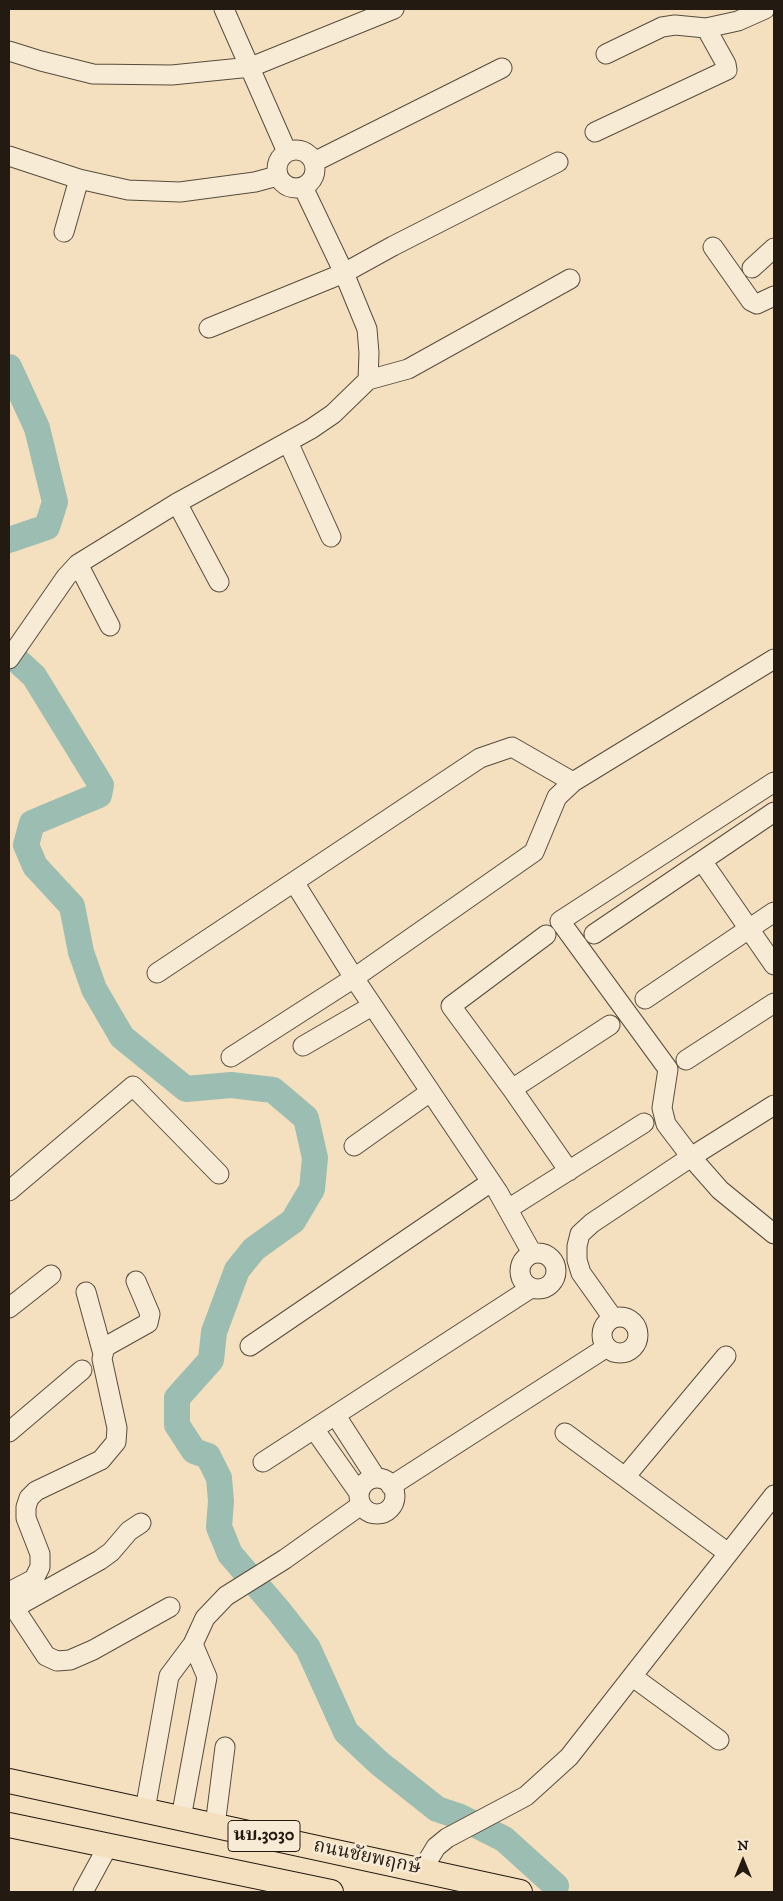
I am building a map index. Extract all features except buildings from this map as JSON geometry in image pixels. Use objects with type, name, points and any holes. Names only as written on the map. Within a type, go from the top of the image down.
[{"type":"main road","name":"ถนนชัยพฤกษ์","points":[[9,1781],[520,1892]]},
{"type":"main road","name":"นบ.3030","points":[[9,1824],[331,1892]]},
{"type":"street","points":[[224,9],[286,152]]},
{"type":"street","points":[[9,51],[41,62],[94,74],[172,75],[250,67],[394,9]]},
{"type":"street","points":[[606,54],[662,27],[674,25],[706,28],[738,21],[765,9]]},
{"type":"street","points":[[595,132],[727,70],[726,64],[706,28]]},
{"type":"street","points":[[314,162],[502,68]]},
{"type":"street","points":[[293,150],[306,152],[314,162],[315,174],[308,184],[303,187],[291,188],[285,185],[277,176],[278,160],[286,152],[293,150]]},
{"type":"street","points":[[9,156],[79,179],[128,190],[180,192],[254,182],[277,176]]},
{"type":"street","points":[[209,328],[344,273],[558,162]]},
{"type":"street","points":[[64,232],[79,179]]},
{"type":"street","points":[[303,187],[344,273],[367,329],[369,353],[368,380]]},
{"type":"street","points":[[713,247],[751,301],[757,304],[774,296]]},
{"type":"street","points":[[752,268],[774,248]]},
{"type":"street","points":[[9,659],[66,577],[78,564],[177,503],[288,442],[333,414],[368,380],[408,368],[570,278]]},
{"type":"street","points":[[288,442],[331,537]]},
{"type":"street","points":[[177,503],[219,582]]},
{"type":"street","points":[[78,564],[110,626]]},
{"type":"street","points":[[231,1057],[354,978],[534,852],[557,797],[573,782],[774,659]]},
{"type":"street","points":[[157,973],[480,758],[512,747],[573,782]]},
{"type":"street","points":[[774,782],[560,921],[668,1069],[662,1108],[666,1124],[691,1157],[720,1190],[774,1234]]},
{"type":"street","points":[[594,934],[774,812]]},
{"type":"street","points":[[702,860],[774,965]]},
{"type":"street","points":[[294,882],[372,1006],[491,1182],[532,1253]]},
{"type":"street","points":[[645,999],[774,912]]},
{"type":"street","points":[[546,936],[451,1006],[569,1171]]},
{"type":"street","points":[[686,1060],[774,1003]]},
{"type":"street","points":[[303,1046],[372,1006]]},
{"type":"street","points":[[512,1089],[610,1025]]},
{"type":"street","points":[[9,1191],[133,1086],[218,1174]]},
{"type":"street","points":[[354,1146],[430,1092]]},
{"type":"street","points":[[613,1318],[581,1273],[577,1260],[577,1246],[580,1234],[592,1223],[691,1157],[774,1105]]},
{"type":"street","points":[[508,1209],[644,1123]]},
{"type":"street","points":[[250,1346],[491,1182]]},
{"type":"street","points":[[532,1253],[544,1254],[550,1257],[556,1267],[554,1279],[546,1288],[531,1288],[524,1283],[519,1272],[523,1260],[532,1253]]},
{"type":"street","points":[[9,1308],[51,1274]]},
{"type":"street","points":[[11,1600],[34,1579],[40,1567],[40,1554],[26,1518],[26,1507],[29,1498],[36,1491],[101,1460],[116,1442],[117,1428],[102,1359],[105,1347],[148,1323],[150,1314],[136,1281]]},
{"type":"street","points":[[263,1462],[531,1288]]},
{"type":"street","points":[[86,1292],[103,1354]]},
{"type":"street","points":[[613,1318],[624,1318],[635,1324],[638,1336],[637,1342],[628,1350],[618,1352],[608,1347],[603,1337],[603,1331],[608,1322],[613,1318]]},
{"type":"street","points":[[145,1810],[169,1676],[193,1644],[205,1618],[226,1596],[285,1559],[360,1499],[365,1483],[383,1482],[608,1347]]},
{"type":"street","points":[[625,1477],[726,1356]]},
{"type":"street","points":[[9,1432],[82,1370]]},
{"type":"street","points":[[314,1430],[369,1513],[375,1514],[387,1511],[394,1502],[394,1496],[336,1416]]},
{"type":"street","points":[[565,1433],[728,1553]]},
{"type":"street","points":[[422,1870],[436,1847],[456,1832],[526,1796],[569,1757],[774,1495]]},
{"type":"street","points":[[11,1600],[100,1560],[111,1552],[129,1531],[141,1523]]},
{"type":"street","points":[[11,1600],[46,1656],[56,1661],[70,1660],[92,1650],[170,1606]]},
{"type":"street","points":[[181,1818],[207,1677],[193,1644]]},
{"type":"street","points":[[633,1677],[719,1740]]},
{"type":"street","points":[[214,1826],[225,1747]]},
{"type":"street","points":[[87,1890],[108,1846]]},
{"type":"waterway","points":[[9,367],[37,428],[55,502],[47,527],[9,540]]},
{"type":"waterway","points":[[9,653],[34,676],[101,785],[99,795],[32,823],[26,845],[35,866],[72,906],[81,952],[94,989],[122,1037],[186,1089],[231,1085],[273,1090],[306,1118],[315,1158],[312,1189],[293,1221],[254,1249],[237,1270],[214,1332],[211,1360],[177,1398],[177,1425],[194,1451],[208,1456],[219,1478],[221,1501],[219,1527],[230,1554],[308,1648],[346,1732],[379,1763],[437,1809],[458,1816],[504,1839],[556,1886]]}]
